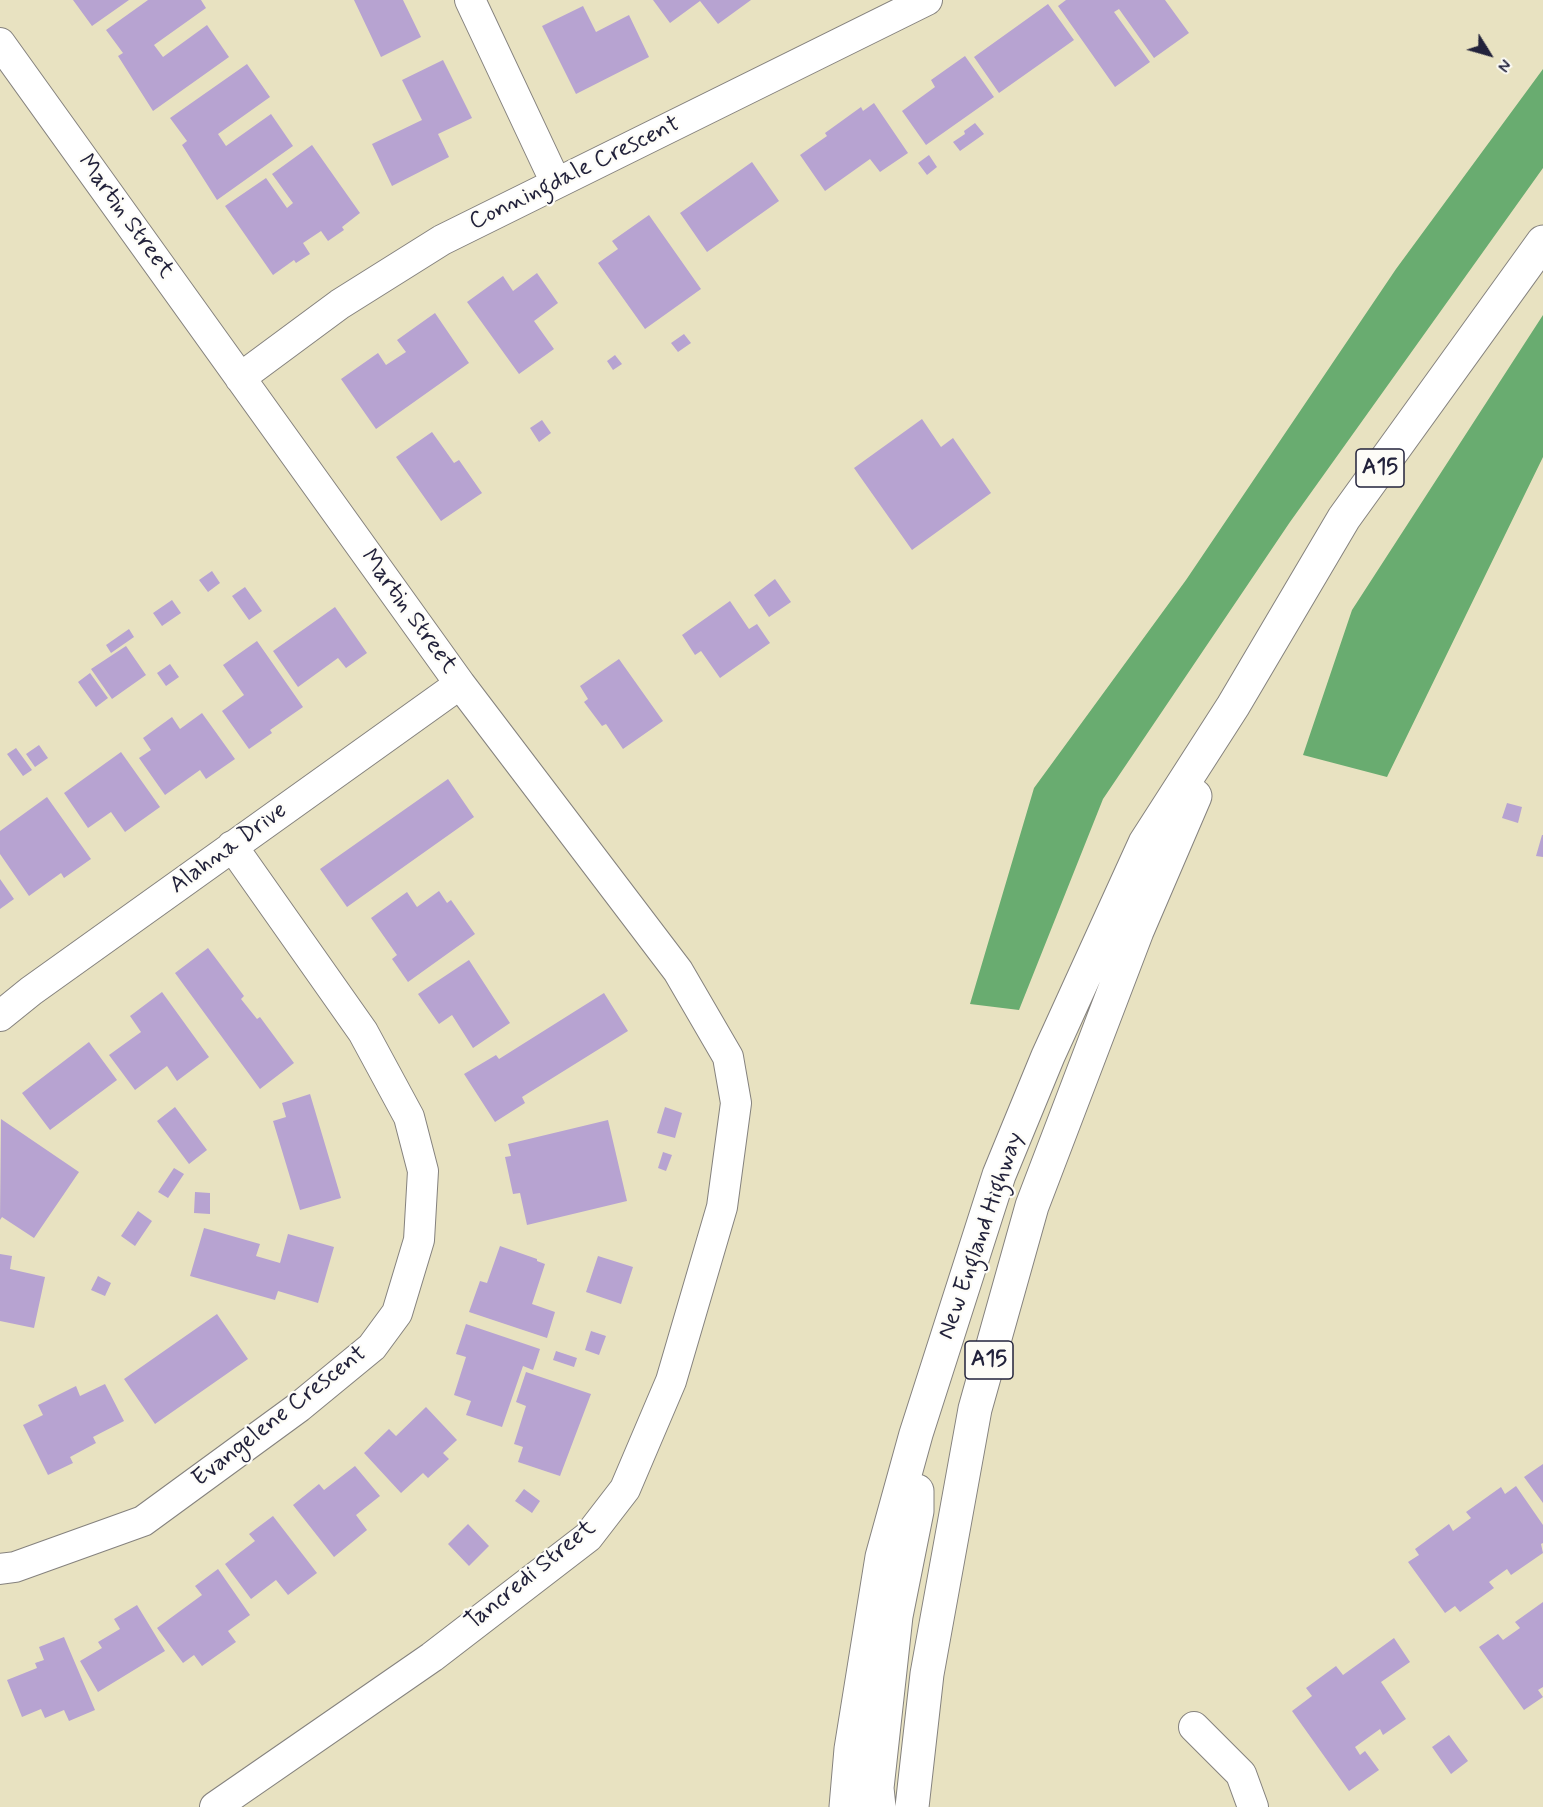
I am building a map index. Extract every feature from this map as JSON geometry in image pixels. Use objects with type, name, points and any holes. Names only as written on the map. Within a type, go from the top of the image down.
[{"type":"highway","name":"New England Highway","points":[[846,1807],[851,1749],[882,1557],[916,1434],[999,1175],[1048,1056],[1145,843],[1233,706],[1344,518],[1543,242]]},
{"type":"highway","name":"New England Highway","points":[[912,1807],[927,1674],[975,1409],[1032,1206],[1137,931],[1233,706]]},
{"type":"highway","points":[[879,1807],[877,1788],[896,1616],[917,1511],[916,1434]]},
{"type":"street","points":[[470,0],[556,183]]},
{"type":"street","name":"Conningdale Crescent","points":[[240,378],[340,304],[442,240],[927,0]]},
{"type":"street","name":"Martin Street","points":[[0,43],[459,684],[678,971],[728,1056],[736,1103],[723,1207]]},
{"type":"street","name":"Alahna Drive","points":[[0,1016],[31,991],[459,684]]},
{"type":"street","name":"Evangelene Crescent","points":[[0,1569],[15,1568],[143,1521],[317,1392],[372,1347],[397,1312],[419,1240],[423,1171],[409,1117],[363,1032],[232,846]]},
{"type":"street","name":"Tancredi Street","points":[[215,1807],[432,1656],[588,1537],[625,1489],[671,1381],[723,1207]]},
{"type":"street","points":[[1194,1727],[1240,1774],[1253,1807]]},
{"type":"green space","points":[[1543,69],[1543,168],[1290,522],[1103,799],[1019,1010],[970,1004],[1034,788],[1186,580],[1396,269]]},
{"type":"green space","points":[[1543,315],[1543,457],[1387,777],[1303,755],[1352,610]]},
{"type":"building","points":[[73,0],[129,0],[92,26]]},
{"type":"building","points":[[148,0],[201,0],[206,8],[154,45],[163,57],[207,25],[229,57],[153,111],[118,56],[123,53],[106,30]]},
{"type":"building","points":[[354,0],[403,0],[421,37],[381,57]]},
{"type":"building","points":[[653,0],[751,0],[718,24],[700,1],[670,23]]},
{"type":"building","points":[[1066,0],[1165,0],[1189,33],[1154,58],[1119,9],[1114,12],[1150,62],[1115,87],[1058,6]]},
{"type":"building","points":[[1048,4],[1074,40],[999,93],[974,57]]},
{"type":"building","points":[[583,6],[596,32],[629,15],[649,57],[576,94],[542,26]]},
{"type":"building","points":[[965,56],[994,97],[926,145],[902,111],[935,87],[931,80]]},
{"type":"building","points":[[443,60],[472,118],[438,134],[449,157],[392,186],[372,144],[422,120],[402,80]]},
{"type":"building","points":[[247,64],[270,97],[218,134],[226,146],[271,114],[293,146],[217,200],[182,145],[187,141],[170,118]]},
{"type":"building","points":[[874,103],[908,153],[880,172],[870,159],[825,191],[800,155],[827,136],[825,133],[861,107],[863,111]]},
{"type":"building","points":[[975,123],[984,134],[960,151],[953,142]]},
{"type":"building","points":[[312,145],[360,213],[342,227],[344,230],[328,241],[321,231],[303,243],[310,254],[296,263],[294,260],[273,275],[225,206],[266,178],[287,208],[293,203],[272,174]]},
{"type":"building","points":[[929,155],[937,167],[927,175],[918,163]]},
{"type":"building","points":[[752,162],[779,201],[707,252],[680,213]]},
{"type":"building","points":[[649,215],[701,289],[645,329],[598,263],[618,249],[612,241]]},
{"type":"building","points":[[537,273],[558,303],[534,321],[554,349],[519,374],[467,302],[503,276],[513,291]]},
{"type":"building","points":[[435,313],[469,363],[376,429],[341,379],[378,353],[386,365],[406,352],[397,340]]},
{"type":"building","points":[[684,334],[691,343],[678,352],[671,343]]},
{"type":"building","points":[[615,355],[622,364],[613,370],[607,361]]},
{"type":"building","points":[[922,419],[941,447],[953,438],[991,493],[912,550],[854,468]]},
{"type":"building","points":[[542,420],[551,433],[539,442],[530,428]]},
{"type":"building","points":[[432,432],[454,463],[459,460],[482,493],[441,521],[396,457]]},
{"type":"building","points":[[212,571],[220,583],[208,592],[199,580]]},
{"type":"building","points":[[775,579],[791,602],[769,617],[754,595]]},
{"type":"building","points":[[245,587],[262,611],[249,620],[232,596]]},
{"type":"building","points":[[172,600],[181,613],[162,626],[153,613]]},
{"type":"building","points":[[730,601],[749,629],[757,624],[770,643],[720,678],[701,651],[695,655],[682,635]]},
{"type":"building","points":[[335,607],[367,653],[346,668],[338,658],[298,687],[273,651]]},
{"type":"building","points":[[129,629],[134,637],[111,653],[106,645]]},
{"type":"building","points":[[257,641],[303,707],[270,730],[272,733],[249,749],[222,711],[244,695],[223,665]]},
{"type":"building","points":[[126,646],[146,675],[112,699],[91,669]]},
{"type":"building","points":[[619,659],[663,721],[623,749],[606,724],[602,726],[584,702],[588,699],[580,686]]},
{"type":"building","points":[[170,664],[179,677],[166,686],[157,673]]},
{"type":"building","points":[[90,673],[108,698],[96,707],[78,682]]},
{"type":"building","points":[[202,713],[235,759],[206,779],[200,770],[165,795],[139,758],[151,750],[143,738],[172,717],[180,729]]},
{"type":"building","points":[[39,745],[48,758],[35,767],[26,754]]},
{"type":"building","points":[[16,748],[32,770],[23,776],[7,754]]},
{"type":"building","points":[[121,752],[160,807],[125,832],[111,812],[88,828],[64,793]]},
{"type":"building","points":[[448,779],[474,817],[347,907],[320,869]]},
{"type":"building","points":[[47,797],[91,859],[64,878],[61,873],[29,896],[0,854],[0,831]]},
{"type":"building","points":[[1507,803],[1522,807],[1518,823],[1502,818]]},
{"type":"building","points":[[1543,835],[1543,857],[1536,856]]},
{"type":"building","points":[[0,879],[14,899],[0,909]]},
{"type":"building","points":[[439,891],[447,903],[451,900],[475,934],[408,982],[392,959],[397,955],[371,918],[407,892],[417,907]]},
{"type":"building","points":[[208,948],[244,996],[241,999],[257,1019],[260,1017],[294,1063],[260,1089],[175,973]]},
{"type":"building","points":[[469,960],[510,1023],[473,1048],[452,1015],[439,1024],[418,994]]},
{"type":"building","points":[[162,992],[209,1057],[177,1081],[167,1066],[135,1090],[109,1055],[141,1032],[130,1016]]},
{"type":"building","points":[[604,993],[628,1031],[522,1097],[525,1103],[495,1122],[464,1074],[496,1055],[499,1059]]},
{"type":"building","points":[[89,1042],[117,1080],[50,1130],[22,1093]]},
{"type":"building","points":[[310,1094],[341,1198],[300,1210],[273,1121],[286,1117],[282,1103]]},
{"type":"building","points":[[175,1107],[207,1150],[189,1164],[157,1121]]},
{"type":"building","points":[[665,1107],[682,1113],[675,1138],[657,1133]]},
{"type":"building","points":[[1,1119],[79,1172],[34,1238],[2,1217],[0,1220]]},
{"type":"building","points":[[608,1120],[627,1201],[527,1225],[520,1193],[513,1194],[505,1157],[511,1156],[508,1144]]},
{"type":"building","points":[[663,1152],[672,1155],[666,1171],[658,1168]]},
{"type":"building","points":[[174,1168],[184,1174],[168,1198],[158,1192]]},
{"type":"building","points":[[195,1192],[210,1193],[210,1214],[194,1213]]},
{"type":"building","points":[[138,1211],[152,1221],[135,1246],[121,1236]]},
{"type":"building","points":[[204,1228],[260,1244],[256,1256],[280,1263],[288,1234],[334,1247],[318,1303],[278,1291],[275,1300],[190,1276]]},
{"type":"building","points":[[500,1246],[545,1264],[532,1304],[555,1312],[547,1338],[469,1312],[480,1281],[487,1283]]},
{"type":"building","points":[[0,1254],[12,1256],[10,1269],[45,1277],[34,1328],[0,1321]]},
{"type":"building","points":[[598,1256],[633,1267],[621,1304],[586,1292]]},
{"type":"building","points":[[98,1276],[111,1283],[105,1296],[91,1290]]},
{"type":"building","points":[[217,1314],[248,1359],[155,1424],[124,1379]]},
{"type":"building","points":[[466,1324],[540,1349],[533,1370],[523,1366],[502,1427],[466,1415],[471,1401],[454,1395],[466,1357],[456,1354]]},
{"type":"building","points":[[591,1331],[606,1336],[599,1355],[585,1350]]},
{"type":"building","points":[[556,1351],[577,1358],[574,1367],[553,1360]]},
{"type":"building","points":[[526,1372],[591,1394],[560,1476],[518,1462],[523,1447],[514,1444],[526,1406],[516,1402]]},
{"type":"building","points":[[105,1384],[124,1421],[93,1437],[96,1443],[70,1457],[73,1463],[48,1475],[23,1425],[43,1415],[38,1405],[76,1386],[80,1396]]},
{"type":"building","points":[[426,1407],[457,1440],[443,1453],[449,1459],[428,1478],[423,1473],[401,1493],[364,1453],[389,1429],[396,1436]]},
{"type":"building","points":[[1543,1464],[1543,1503],[1524,1477]]},
{"type":"building","points":[[355,1466],[380,1496],[356,1515],[367,1530],[334,1557],[293,1505],[319,1484],[324,1490]]},
{"type":"building","points":[[1516,1486],[1543,1525],[1543,1543],[1541,1544],[1543,1553],[1511,1575],[1507,1569],[1489,1582],[1494,1588],[1460,1612],[1455,1606],[1445,1613],[1408,1562],[1419,1555],[1415,1549],[1449,1524],[1453,1531],[1471,1518],[1466,1512],[1501,1487],[1505,1494]]},
{"type":"building","points":[[524,1489],[540,1501],[532,1513],[515,1501]]},
{"type":"building","points":[[273,1516],[317,1573],[288,1595],[276,1580],[251,1599],[225,1564],[255,1541],[249,1534]]},
{"type":"building","points":[[468,1524],[489,1546],[469,1566],[448,1544]]},
{"type":"building","points":[[218,1569],[250,1615],[228,1631],[236,1642],[202,1666],[194,1655],[183,1663],[157,1628],[202,1595],[195,1586]]},
{"type":"building","points":[[1543,1602],[1543,1687],[1538,1690],[1543,1697],[1524,1710],[1479,1647],[1498,1634],[1503,1640],[1520,1628],[1515,1622]]},
{"type":"building","points":[[137,1605],[165,1651],[98,1692],[80,1661],[102,1648],[98,1642],[120,1629],[114,1619]]},
{"type":"building","points":[[64,1637],[95,1710],[69,1721],[64,1710],[45,1718],[41,1709],[22,1717],[7,1680],[37,1668],[35,1663],[44,1660],[39,1647]]},
{"type":"building","points":[[1394,1638],[1410,1662],[1381,1682],[1406,1719],[1383,1735],[1380,1729],[1355,1747],[1360,1755],[1365,1751],[1379,1770],[1349,1791],[1292,1711],[1312,1696],[1306,1688],[1336,1666],[1343,1675]]},
{"type":"building","points":[[1449,1735],[1468,1761],[1451,1774],[1432,1747]]}]
